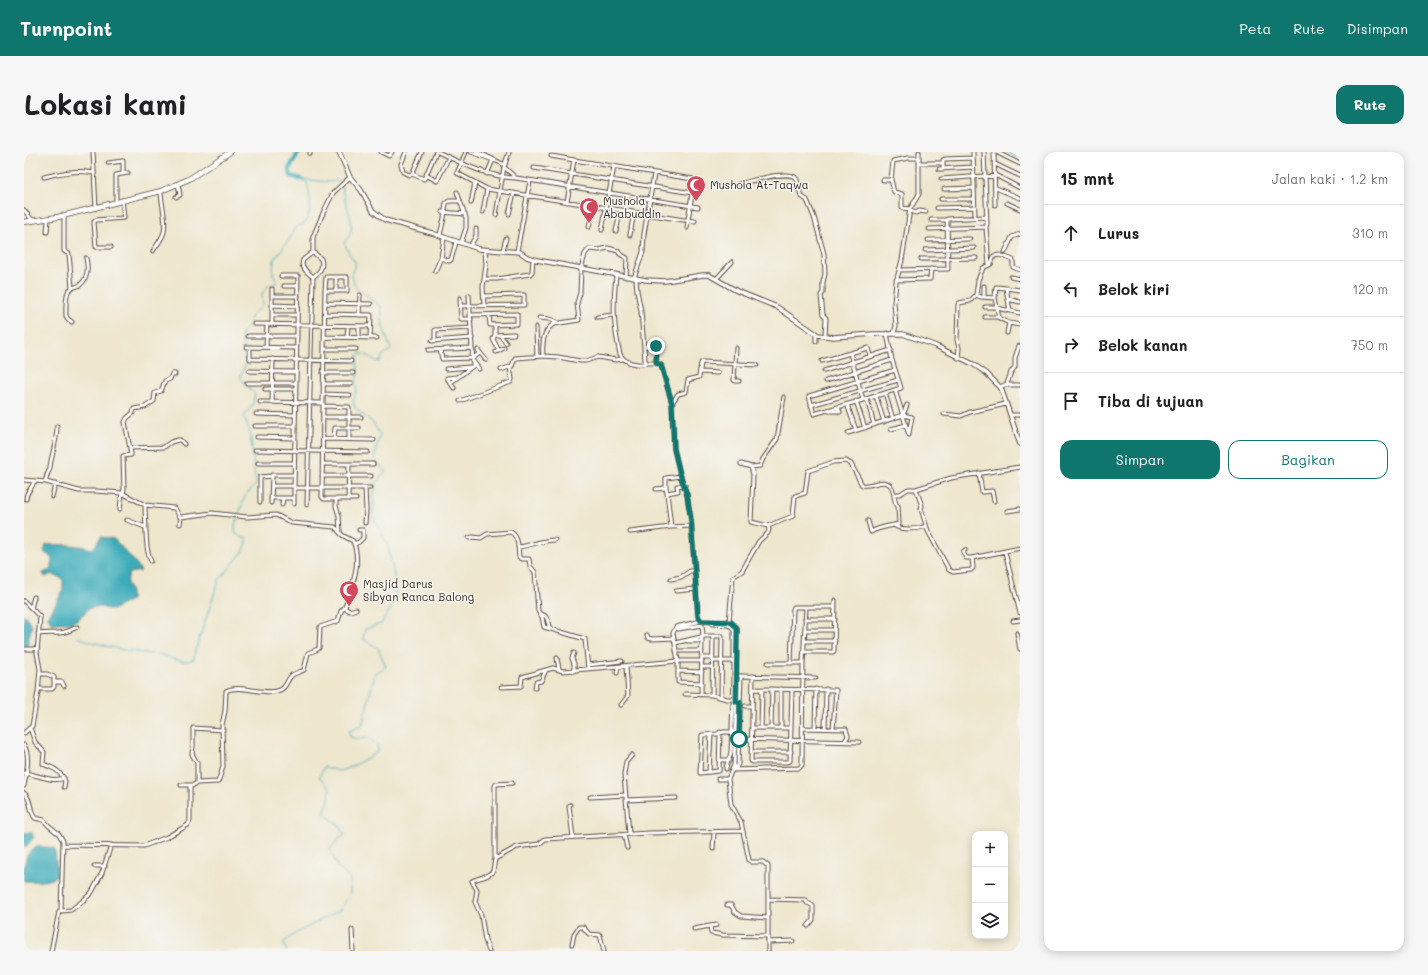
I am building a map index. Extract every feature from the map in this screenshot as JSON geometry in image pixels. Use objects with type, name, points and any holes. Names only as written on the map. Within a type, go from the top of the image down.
[{"type":"main road","points":[[24,222],[48,219],[161,191],[189,179],[230,152]]},
{"type":"street","points":[[93,152],[96,208]]},
{"type":"street","points":[[338,152],[350,177],[361,190],[373,210],[389,222],[440,235],[444,238],[485,250],[517,251],[533,259],[626,277],[665,281],[706,274],[737,290],[778,308],[816,334],[834,337],[894,333],[914,337],[936,346],[973,364],[986,373],[1000,387],[1020,444]]},
{"type":"street","points":[[381,152],[389,156],[392,152]]},
{"type":"street","points":[[406,152],[402,162],[402,170],[408,174],[424,179],[437,152],[487,174],[502,178],[516,178],[650,201],[698,207]]},
{"type":"street","points":[[412,174],[422,152]]},
{"type":"street","points":[[466,152],[458,173],[486,189],[695,221]]},
{"type":"street","points":[[471,152],[494,160]]},
{"type":"street","points":[[478,152],[505,166],[516,178]]},
{"type":"street","points":[[496,215],[502,178],[510,152]]},
{"type":"street","points":[[894,333],[896,326],[894,303],[896,280],[902,260],[910,210],[919,194],[918,152]]},
{"type":"street","points":[[973,152],[975,217]]},
{"type":"street","points":[[984,152],[986,227],[989,265]]},
{"type":"street","points":[[995,205],[995,152],[1020,164]]},
{"type":"street","points":[[551,156],[654,174],[694,179],[687,228]]},
{"type":"street","points":[[426,175],[438,181],[449,157]]},
{"type":"street","points":[[919,158],[908,158],[893,161],[891,180],[894,192],[902,194],[902,208],[916,213],[926,212]]},
{"type":"street","points":[[943,169],[943,160],[945,158],[973,158]]},
{"type":"street","points":[[487,174],[494,160]]},
{"type":"street","points":[[567,202],[574,160]]},
{"type":"street","points":[[108,162],[123,161],[123,174]]},
{"type":"street","points":[[919,163],[943,163]]},
{"type":"street","points":[[995,164],[1020,176]]},
{"type":"street","points":[[602,230],[614,167]]},
{"type":"street","points":[[939,169],[973,167]]},
{"type":"street","points":[[534,168],[693,193]]},
{"type":"street","points":[[44,177],[72,172],[88,171],[94,173]]},
{"type":"street","points":[[116,202],[116,175],[128,173]]},
{"type":"street","points":[[647,363],[644,359],[641,311],[635,278],[643,252],[654,174]]},
{"type":"street","points":[[738,184],[781,174],[791,175],[796,178],[800,194],[807,200],[814,217],[824,254],[825,274],[823,293],[821,295],[823,314],[826,318],[825,336]]},
{"type":"street","points":[[941,179],[995,176],[1020,188]]},
{"type":"street","points":[[312,277],[320,270],[322,266],[321,259],[313,252],[312,242],[316,225],[336,190],[350,177]]},
{"type":"street","points":[[883,180],[891,180]]},
{"type":"street","points":[[517,251],[530,181]]},
{"type":"street","points":[[471,203],[475,183]]},
{"type":"street","points":[[176,197],[180,194],[178,184]]},
{"type":"street","points":[[944,189],[974,188]]},
{"type":"street","points":[[996,188],[1020,198]]},
{"type":"street","points":[[483,212],[486,189]]},
{"type":"street","points":[[153,251],[164,231],[165,221],[161,201],[161,191]]},
{"type":"street","points":[[441,258],[450,261],[453,256],[452,253],[466,228],[458,192]]},
{"type":"street","points":[[509,214],[514,193]]},
{"type":"street","points":[[941,199],[974,198]]},
{"type":"street","points":[[111,247],[96,247],[94,222],[96,220],[124,218],[122,200]]},
{"type":"street","points":[[440,235],[445,204],[447,202],[460,201]]},
{"type":"street","points":[[1007,203],[1020,209]]},
{"type":"street","points":[[589,227],[594,206]]},
{"type":"street","points":[[937,208],[975,207]]},
{"type":"street","points":[[24,210],[33,221]]},
{"type":"street","points":[[616,231],[621,210]]},
{"type":"street","points":[[444,212],[464,214]]},
{"type":"street","points":[[630,235],[634,212]]},
{"type":"street","points":[[65,214],[64,251],[69,254],[72,288]]},
{"type":"street","points":[[931,220],[986,217]]},
{"type":"street","points":[[48,219],[48,232]]},
{"type":"street","points":[[899,270],[948,269],[946,220]]},
{"type":"street","points":[[929,229],[986,227]]},
{"type":"street","points":[[470,246],[476,237],[476,229]]},
{"type":"street","points":[[1005,252],[1012,237],[1020,234]]},
{"type":"street","points":[[435,271],[441,258],[444,238]]},
{"type":"street","points":[[503,250],[506,238]]},
{"type":"street","points":[[928,240],[970,239]]},
{"type":"street","points":[[926,250],[974,248]]},
{"type":"street","points":[[543,356],[543,343],[548,329],[554,324],[580,320],[577,303],[580,293],[581,269],[585,254],[589,249],[612,249],[618,251],[627,258],[626,277]]},
{"type":"street","points":[[484,305],[483,287],[486,265],[485,250]]},
{"type":"street","points":[[307,506],[312,277],[302,265],[303,260],[313,252]]},
{"type":"street","points":[[958,358],[958,305],[959,303],[972,299],[976,295],[978,280],[982,269],[992,262],[994,256],[1000,254],[1013,260],[1014,267],[1020,270]]},
{"type":"street","points":[[72,322],[67,318],[67,293],[72,288],[80,285],[87,274],[88,270],[86,258]]},
{"type":"street","points":[[921,259],[976,258]]},
{"type":"street","points":[[484,279],[497,279],[530,274],[532,272],[533,259]]},
{"type":"street","points":[[716,279],[732,262]]},
{"type":"street","points":[[896,280],[930,280],[931,269]]},
{"type":"street","points":[[616,275],[613,315],[616,338],[623,359]]},
{"type":"street","points":[[281,276],[298,276],[294,504]]},
{"type":"street","points":[[325,291],[347,291],[347,277],[326,277],[325,291],[325,314],[324,326],[324,372],[323,384],[323,498],[356,499]]},
{"type":"street","points":[[336,277],[336,291]]},
{"type":"street","points":[[1011,277],[1020,279]]},
{"type":"street","points":[[284,286],[298,286]]},
{"type":"street","points":[[984,286],[984,297]]},
{"type":"street","points":[[999,317],[995,298],[996,287],[1020,290]]},
{"type":"street","points":[[1006,288],[1010,311]]},
{"type":"street","points":[[272,289],[272,324]]},
{"type":"street","points":[[359,315],[360,295]]},
{"type":"street","points":[[450,383],[472,367],[473,359],[469,295]]},
{"type":"street","points":[[460,306],[524,304],[524,295],[484,296]]},
{"type":"street","points":[[976,295],[995,298]]},
{"type":"street","points":[[272,296],[298,296]]},
{"type":"street","points":[[460,298],[461,319],[489,315],[517,314],[517,324],[490,325],[489,315]]},
{"type":"street","points":[[1008,299],[1020,302]]},
{"type":"street","points":[[325,303],[370,304]]},
{"type":"street","points":[[272,305],[298,306]]},
{"type":"street","points":[[985,307],[997,307],[1020,313]]},
{"type":"street","points":[[325,314],[371,315],[370,338]]},
{"type":"street","points":[[272,315],[297,315]]},
{"type":"street","points":[[597,317],[613,315]]},
{"type":"street","points":[[985,317],[999,317],[1009,323],[1020,325]]},
{"type":"street","points":[[539,318],[549,319],[558,323]]},
{"type":"street","points":[[1007,333],[1009,323]]},
{"type":"street","points":[[254,324],[370,326]]},
{"type":"street","points":[[266,347],[267,324]]},
{"type":"street","points":[[495,325],[495,335],[493,339],[498,352],[504,348]]},
{"type":"street","points":[[347,337],[348,326]]},
{"type":"street","points":[[359,326],[359,338]]},
{"type":"street","points":[[536,327],[537,356]]},
{"type":"street","points":[[471,328],[435,330],[434,340],[472,338]]},
{"type":"street","points":[[888,333],[892,360],[901,388],[898,398]]},
{"type":"street","points":[[495,335],[514,334]]},
{"type":"street","points":[[816,334],[816,341]]},
{"type":"street","points":[[500,335],[506,343]]},
{"type":"street","points":[[248,336],[297,336]]},
{"type":"street","points":[[324,337],[377,338]]},
{"type":"street","points":[[644,346],[657,347],[656,363]]},
{"type":"street","points":[[1007,385],[1011,372],[1015,368],[1015,358],[1019,346]]},
{"type":"street","points":[[296,348],[248,347],[250,359],[351,361]]},
{"type":"street","points":[[428,350],[472,348]]},
{"type":"street","points":[[736,348],[734,380],[739,381]]},
{"type":"street","points":[[822,361],[868,348],[870,355]]},
{"type":"street","points":[[324,349],[356,349]]},
{"type":"street","points":[[440,350],[442,359],[473,359]]},
{"type":"street","points":[[824,371],[870,355],[890,350]]},
{"type":"street","points":[[473,359],[479,351],[486,360]]},
{"type":"street","points":[[850,353],[861,391],[874,425]]},
{"type":"street","points":[[501,370],[513,364],[513,360],[516,358],[537,356],[558,357],[580,362],[598,357],[616,360],[623,359],[636,364],[656,363],[661,365],[672,403],[674,449],[684,485],[692,526],[698,616],[702,623],[703,637],[701,695]]},
{"type":"street","points":[[272,402],[273,359]]},
{"type":"street","points":[[473,359],[479,369]]},
{"type":"street","points":[[826,380],[892,360]]},
{"type":"street","points":[[672,403],[678,394],[686,392],[688,380],[698,378],[701,372],[701,363],[735,363],[757,365]]},
{"type":"street","points":[[460,401],[511,382],[510,366]]},
{"type":"street","points":[[446,369],[472,367]]},
{"type":"street","points":[[460,376],[461,368]]},
{"type":"street","points":[[895,370],[810,396],[811,406],[814,414],[839,410],[847,404],[901,388]]},
{"type":"street","points":[[249,371],[296,372]]},
{"type":"street","points":[[324,372],[353,373]]},
{"type":"street","points":[[701,372],[718,373]]},
{"type":"street","points":[[120,508],[123,456],[131,455],[125,424],[127,418],[133,413],[134,409],[145,407],[154,401],[155,393],[161,391],[165,380],[170,379],[172,374],[175,374]]},
{"type":"street","points":[[454,388],[446,378],[460,376]]},
{"type":"street","points":[[811,406],[898,380]]},
{"type":"street","points":[[247,382],[296,383]]},
{"type":"street","points":[[323,384],[350,384]]},
{"type":"street","points":[[1000,387],[1007,385],[1020,385]]},
{"type":"street","points":[[265,389],[295,389]]},
{"type":"street","points":[[848,433],[903,415],[912,417],[909,435],[903,415],[898,398],[895,390]]},
{"type":"street","points":[[885,393],[893,419]]},
{"type":"street","points":[[323,394],[350,395]]},
{"type":"street","points":[[876,396],[884,422]]},
{"type":"street","points":[[741,464],[751,467],[760,466],[763,458],[777,439],[784,397]]},
{"type":"street","points":[[856,401],[865,428]]},
{"type":"street","points":[[260,402],[309,402],[348,406],[349,439]]},
{"type":"street","points":[[847,404],[856,430]]},
{"type":"street","points":[[944,414],[961,416],[970,412],[1006,404]]},
{"type":"street","points":[[903,415],[907,405]]},
{"type":"street","points":[[256,414],[295,415]]},
{"type":"street","points":[[1011,415],[1020,415]]},
{"type":"street","points":[[323,417],[361,417]]},
{"type":"street","points":[[891,429],[906,425]]},
{"type":"street","points":[[46,482],[57,437],[57,426]]},
{"type":"street","points":[[255,426],[295,426]]},
{"type":"street","points":[[334,439],[335,428],[359,428]]},
{"type":"street","points":[[256,438],[295,438]]},
{"type":"street","points":[[323,439],[374,440]]},
{"type":"street","points":[[130,448],[164,447],[171,442],[178,440],[184,444]]},
{"type":"street","points":[[255,450],[368,452]]},
{"type":"street","points":[[751,467],[753,475],[751,522],[768,526],[793,516],[795,496],[805,493],[808,471],[834,462],[846,460],[851,464],[862,485],[881,482],[887,483],[894,494],[896,504],[898,506],[899,524],[871,532],[868,521]]},
{"type":"street","points":[[258,463],[294,463]]},
{"type":"street","points":[[322,464],[372,464]]},
{"type":"street","points":[[348,499],[349,464]]},
{"type":"street","points":[[894,494],[900,494],[906,490],[916,489],[951,478],[1020,467]]},
{"type":"street","points":[[979,473],[982,492],[992,491],[994,501]]},
{"type":"street","points":[[260,502],[260,477],[272,476],[273,474],[294,475]]},
{"type":"street","points":[[271,503],[272,476]]},
{"type":"street","points":[[322,476],[371,476]]},
{"type":"street","points":[[671,527],[666,478],[681,476]]},
{"type":"street","points":[[24,480],[46,482],[79,491],[122,494],[146,505],[174,508],[179,516],[182,517],[212,513],[247,517],[278,515],[290,523],[335,527],[342,535],[353,541],[356,570],[338,622],[320,627],[318,649],[308,653],[304,670],[292,675],[287,685],[282,689],[276,692],[241,689],[226,691],[226,706],[223,720],[223,767],[220,780],[216,782],[181,785]]},
{"type":"street","points":[[26,499],[27,492],[32,487],[34,482]]},
{"type":"street","points":[[52,497],[55,484]]},
{"type":"street","points":[[667,493],[678,491],[677,486],[684,485]]},
{"type":"street","points":[[272,486],[307,488],[370,488]]},
{"type":"street","points":[[365,488],[365,523]]},
{"type":"street","points":[[656,488],[666,488]]},
{"type":"street","points":[[916,489],[928,531],[943,560],[951,571],[971,570],[972,558]]},
{"type":"street","points":[[271,498],[294,498]]},
{"type":"street","points":[[282,505],[283,498]]},
{"type":"street","points":[[336,499],[336,509],[339,516],[340,532]]},
{"type":"street","points":[[146,505],[146,549],[151,560]]},
{"type":"street","points":[[1007,511],[1020,509]]},
{"type":"street","points":[[180,524],[182,517]]},
{"type":"street","points":[[127,520],[145,527]]},
{"type":"street","points":[[894,525],[897,527],[917,528],[926,526]]},
{"type":"street","points":[[630,532],[692,526]]},
{"type":"street","points":[[729,622],[732,580],[734,576],[742,571],[759,541],[768,533],[768,526]]},
{"type":"street","points":[[354,544],[363,538],[363,530],[359,530]]},
{"type":"street","points":[[469,538],[481,538],[487,534],[511,532],[516,537],[519,557],[521,559],[529,560],[530,566],[535,572],[538,611],[542,618],[544,627],[585,639],[588,667]]},
{"type":"street","points":[[518,547],[555,540]]},
{"type":"street","points":[[965,550],[963,552],[966,558],[972,558],[1020,548]]},
{"type":"street","points":[[1005,552],[1020,613]]},
{"type":"street","points":[[671,579],[681,577],[690,571],[695,571]]},
{"type":"street","points":[[676,590],[696,589]]},
{"type":"street","points":[[30,608],[34,597]]},
{"type":"street","points":[[804,652],[833,652],[835,600]]},
{"type":"street","points":[[24,601],[40,618],[37,648],[40,674],[39,690],[33,722],[30,728],[24,733]]},
{"type":"street","points":[[791,663],[794,607],[835,607]]},
{"type":"street","points":[[768,951],[768,866],[763,862],[751,862],[749,860],[738,815],[731,804],[728,779],[729,774],[734,770],[801,768],[802,766],[804,689],[803,663],[806,607]]},
{"type":"street","points":[[344,608],[350,611],[356,609]]},
{"type":"street","points":[[805,619],[835,619]]},
{"type":"street","points":[[1013,621],[1020,620]]},
{"type":"street","points":[[702,683],[678,682],[678,661],[673,631],[676,627],[702,623],[733,623],[737,628],[735,661]]},
{"type":"street","points":[[678,629],[702,623]]},
{"type":"street","points":[[712,623],[728,625],[733,628],[737,700],[734,770]]},
{"type":"street","points":[[38,634],[57,634],[69,632],[77,627]]},
{"type":"street","points":[[805,630],[834,630]]},
{"type":"street","points":[[1017,633],[1020,649]]},
{"type":"street","points":[[646,635],[648,638],[652,639],[674,638]]},
{"type":"street","points":[[712,695],[713,636]]},
{"type":"street","points":[[675,643],[703,637],[722,636],[721,697]]},
{"type":"street","points":[[686,641],[702,641]]},
{"type":"street","points":[[804,641],[834,641]]},
{"type":"street","points":[[24,649],[37,648]]},
{"type":"street","points":[[676,651],[702,651]]},
{"type":"street","points":[[574,653],[572,658],[574,671]]},
{"type":"street","points":[[557,658],[558,669]]},
{"type":"street","points":[[588,667],[626,666],[702,660],[735,661]]},
{"type":"street","points":[[501,687],[521,686],[522,676],[548,669],[558,669],[563,672],[574,671],[622,661]]},
{"type":"street","points":[[768,663],[803,663]]},
{"type":"street","points":[[617,673],[618,666]]},
{"type":"street","points":[[621,705],[628,696],[626,666]]},
{"type":"street","points":[[702,667],[712,667]]},
{"type":"street","points":[[534,688],[536,682],[541,681],[545,671],[548,669]]},
{"type":"street","points":[[678,671],[702,672]]},
{"type":"street","points":[[39,690],[52,690],[54,687],[54,676],[40,674]]},
{"type":"street","points":[[736,678],[741,676],[816,678]]},
{"type":"street","points":[[726,769],[735,741],[733,732],[741,676]]},
{"type":"street","points":[[749,769],[751,761],[753,676]]},
{"type":"street","points":[[54,682],[64,680],[64,686]]},
{"type":"street","points":[[753,689],[834,690],[837,692],[833,729]]},
{"type":"street","points":[[815,728],[816,689]]},
{"type":"street","points":[[825,728],[826,689]]},
{"type":"street","points":[[762,690],[762,728]]},
{"type":"street","points":[[771,728],[772,690]]},
{"type":"street","points":[[781,690],[781,728]]},
{"type":"street","points":[[751,761],[790,761],[792,690]]},
{"type":"street","points":[[685,694],[712,695],[737,700]]},
{"type":"street","points":[[745,706],[752,706]]},
{"type":"street","points":[[30,728],[35,742],[44,752],[44,765],[52,767],[60,773],[65,781],[64,787]]},
{"type":"street","points":[[197,783],[197,763],[192,754],[193,728],[223,730]]},
{"type":"street","points":[[752,728],[791,728]]},
{"type":"street","points":[[802,728],[847,730],[848,736],[845,741]]},
{"type":"street","points":[[720,732],[719,771],[699,772],[701,737],[703,734],[717,734],[720,732],[733,732]]},
{"type":"street","points":[[709,772],[711,734]]},
{"type":"street","points":[[735,741],[751,739],[859,742]]},
{"type":"street","points":[[24,745],[28,756],[28,768],[25,773],[24,786]]},
{"type":"street","points":[[751,752],[791,752]]},
{"type":"street","points":[[627,848],[624,770],[626,762],[632,755]]},
{"type":"street","points":[[720,760],[730,760]]},
{"type":"street","points":[[25,773],[46,779],[64,778]]},
{"type":"street","points":[[718,779],[728,779]]},
{"type":"street","points":[[489,951],[485,940],[481,915],[475,902],[477,890],[472,881],[474,879],[486,877],[491,874],[494,868],[495,786],[496,784],[500,783],[512,783]]},
{"type":"street","points":[[63,845],[144,846],[167,837],[188,826],[190,821],[190,791],[192,785]]},
{"type":"street","points":[[24,793],[29,798],[35,818],[43,819],[62,838],[61,911],[58,916],[51,951]]},
{"type":"street","points":[[590,797],[626,795]]},
{"type":"street","points":[[626,800],[676,798]]},
{"type":"street","points":[[570,805],[573,837]]},
{"type":"street","points":[[495,858],[519,846],[539,844],[545,840],[573,837],[743,831]]},
{"type":"street","points":[[713,850],[714,832]]},
{"type":"street","points":[[61,911],[71,910],[92,892],[97,885],[105,866],[111,845]]},
{"type":"street","points":[[94,866],[105,866]]},
{"type":"street","points":[[768,899],[807,900],[807,904],[813,906],[813,920],[808,926]]},
{"type":"street","points":[[727,905],[731,905],[735,912],[743,917],[768,918]]},
{"type":"street","points":[[694,929],[717,925]]},
{"type":"street","points":[[710,926],[711,933],[723,935],[768,936]]},
{"type":"street","points":[[572,944],[576,931],[579,927],[584,927],[587,934],[600,936],[604,951]]},
{"type":"street","points":[[352,930],[353,951]]},
{"type":"street","points":[[768,942],[793,941]]},
{"type":"water","points":[[101,537],[114,539],[136,563],[141,571],[129,573],[127,583],[131,592],[131,600],[112,610],[101,607],[89,608],[75,621],[52,624],[48,617],[63,591],[63,579],[52,574],[45,577],[43,573],[52,569],[52,558],[44,552],[46,545],[70,545],[93,549]]},
{"type":"water","points":[[24,614],[32,625],[27,646],[24,645]]},
{"type":"water","points":[[31,832],[34,837],[26,847],[24,847],[24,833]]},
{"type":"water","points":[[38,846],[55,849],[57,875],[54,878],[47,880],[24,881],[27,855]]},
{"type":"waterway","points":[[299,152],[289,169],[291,176],[300,179]]},
{"type":"waterway","points":[[1010,152],[1017,155],[1020,154]]},
{"type":"waterway","points":[[300,179],[324,182],[340,181],[341,184]]},
{"type":"waterway","points":[[77,637],[118,649],[161,655],[180,661],[189,661],[194,659],[195,651],[219,580],[243,552],[247,543],[246,538],[242,538],[235,533],[235,526],[245,496],[256,484],[250,432],[244,417],[253,404],[255,394],[240,377],[246,364],[241,334],[250,325],[252,315],[263,305],[262,294],[267,287],[278,282],[273,274],[274,260],[297,226],[303,225],[309,215],[310,204],[307,182],[300,179]]},
{"type":"waterway","points":[[286,951],[284,942],[296,933],[340,910],[350,894],[350,879],[337,866],[330,849],[337,840],[345,835],[340,826],[324,813],[329,799],[330,788],[319,777],[324,767],[340,771],[353,766],[378,752],[377,744],[368,738],[358,739],[350,737],[349,731],[362,726],[375,673],[386,667],[378,648],[363,639],[365,629],[381,624],[395,602],[395,580],[388,546],[373,517],[375,484],[386,471],[375,462],[375,453],[380,435],[373,423],[355,408],[353,401],[357,389],[355,384],[358,375],[357,358],[360,354],[363,354],[380,362],[383,355],[391,350],[383,327],[381,306],[356,288],[351,274],[356,263],[344,243],[351,232],[352,226],[342,187]]},
{"type":"place","name":"Mushola At-Taqwa","points":[[696,202]]},
{"type":"place","name":"Mushola Ababuddin","points":[[589,224]]},
{"type":"place","name":"Masjid Darus Sibyan Ranca Balong","points":[[349,607]]},
{"type":"route","points":[[656,346],[656,363],[661,365],[672,403],[674,449],[687,495],[691,520],[698,616],[701,621],[731,622],[735,624],[737,628],[736,702],[740,702],[739,739]]}]
